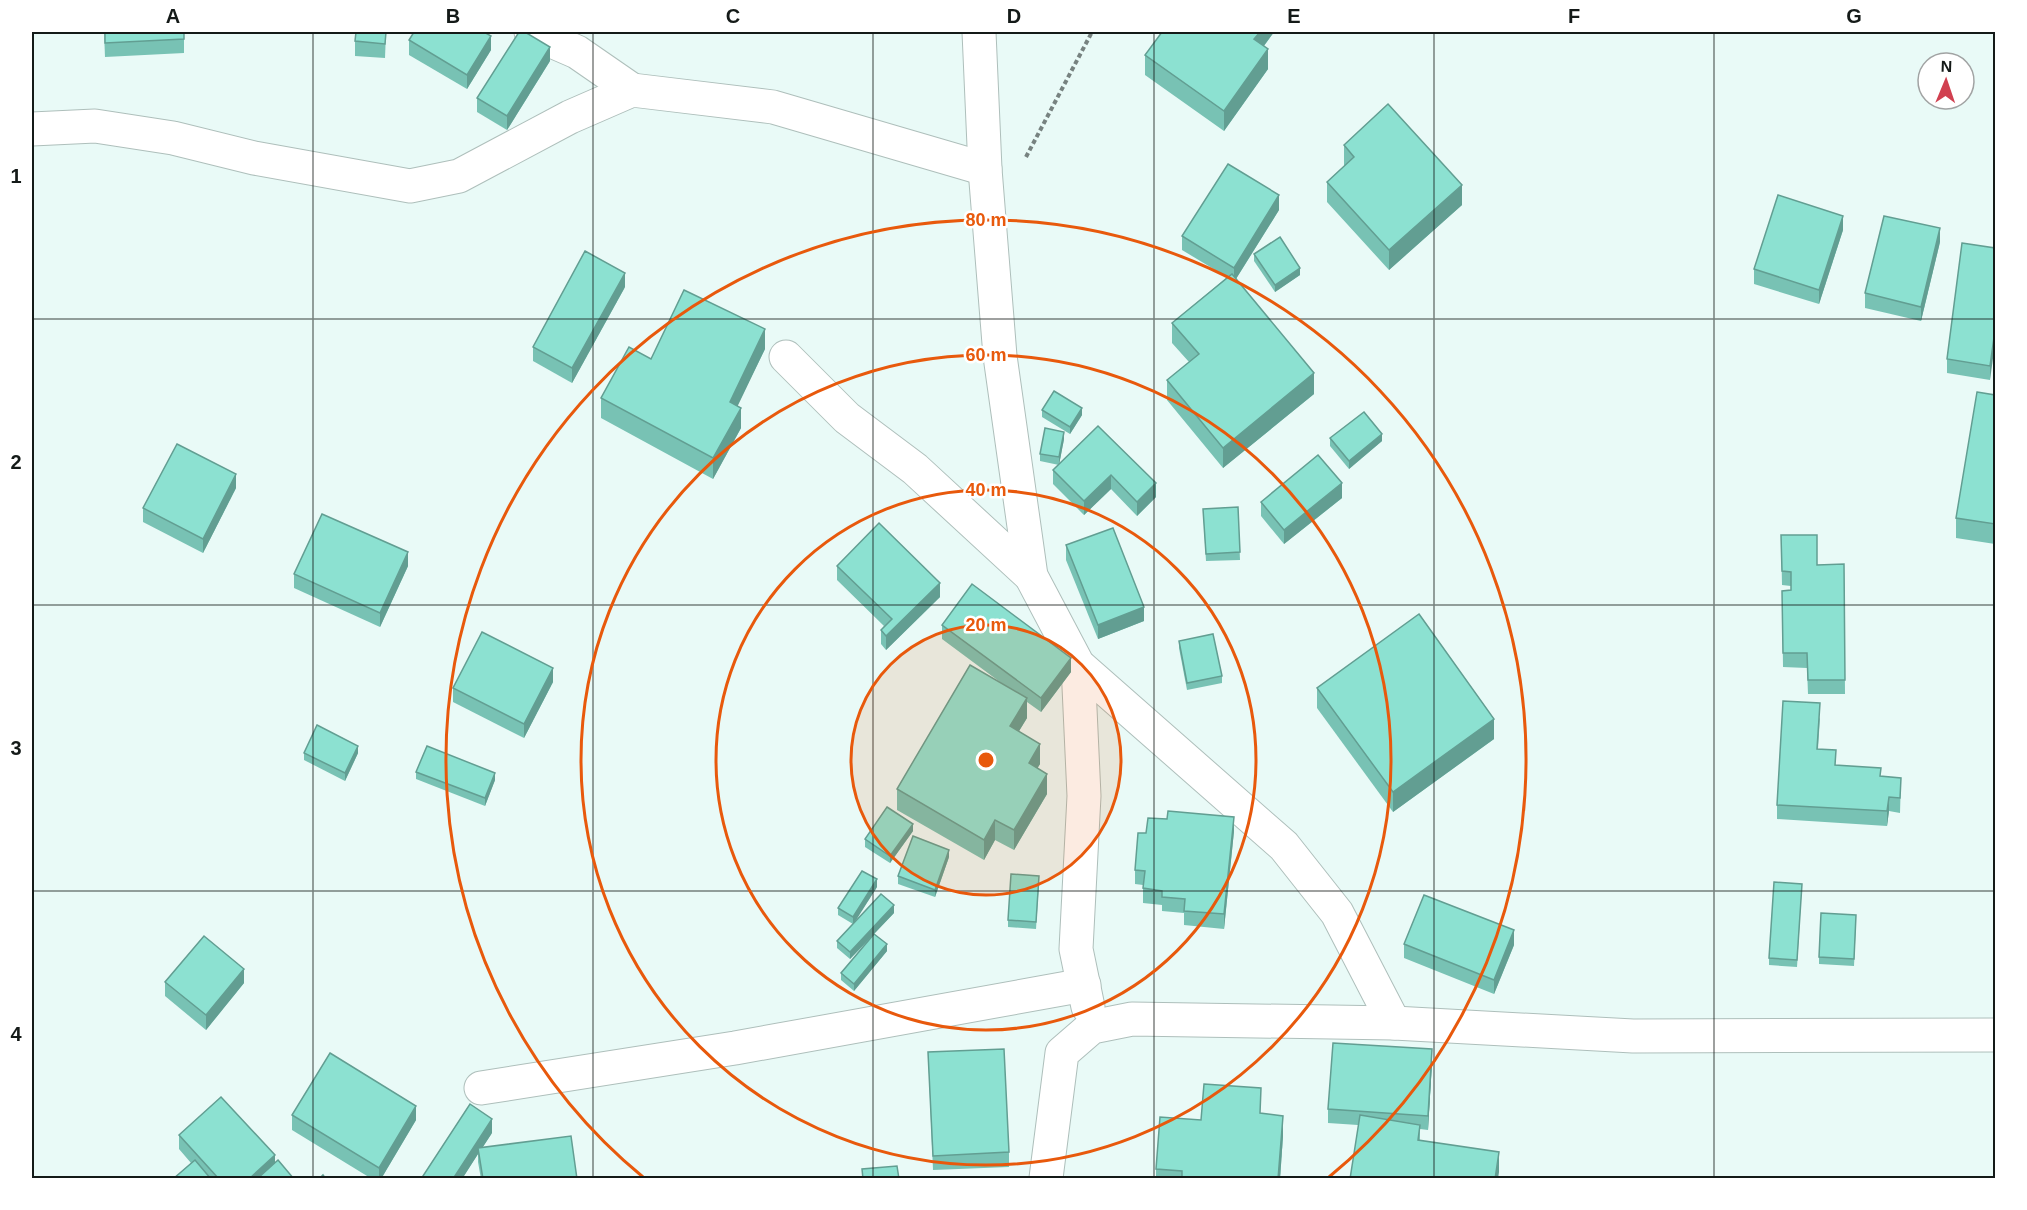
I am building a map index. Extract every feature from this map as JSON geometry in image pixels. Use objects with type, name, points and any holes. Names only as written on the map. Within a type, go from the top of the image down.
[{"type":"street","points":[[531,32],[577,52],[632,90],[773,107],[985,169]]},
{"type":"street","points":[[979,32],[985,169],[1000,356],[1031,576]]},
{"type":"street","points":[[32,129],[95,126],[173,138],[254,158],[410,186],[459,176],[570,117],[632,90]]},
{"type":"street","points":[[786,357],[847,418],[915,469],[1031,576],[1078,665],[1284,846],[1337,913],[1394,1023]]},
{"type":"street","points":[[1078,665],[1084,796],[1076,950],[1092,1027]]},
{"type":"street","points":[[481,1088],[735,1048],[1084,985]]},
{"type":"street","points":[[1047,1179],[1062,1053],[1092,1027],[1132,1019],[1394,1023],[1633,1036],[1995,1035]]},
{"type":"path","points":[[1026,158],[1092,32]]},
{"type":"building","points":[[105,32],[184,32],[184,39],[105,43]]},
{"type":"building","points":[[356,32],[386,32],[385,44],[355,41]]},
{"type":"building","points":[[414,32],[484,32],[491,36],[467,75],[409,40]]},
{"type":"building","points":[[519,32],[525,32],[550,47],[507,116],[477,98]]},
{"type":"building","points":[[1162,32],[1260,32],[1254,39],[1268,49],[1224,111],[1145,55]]},
{"type":"building","points":[[1388,104],[1462,185],[1389,250],[1327,182],[1354,157],[1344,145]]},
{"type":"building","points":[[1228,164],[1279,195],[1234,268],[1182,236]]},
{"type":"building","points":[[1778,195],[1843,216],[1819,290],[1754,269]]},
{"type":"building","points":[[1884,216],[1940,228],[1921,307],[1865,293]]},
{"type":"building","points":[[1280,237],[1300,268],[1275,285],[1254,254]]},
{"type":"building","points":[[1962,243],[1995,248],[1995,330],[1990,366],[1947,359]]},
{"type":"building","points":[[585,251],[625,273],[572,368],[533,347]]},
{"type":"building","points":[[1232,274],[1314,373],[1223,448],[1167,380],[1199,354],[1172,323]]},
{"type":"building","points":[[684,290],[765,329],[730,402],[741,408],[713,458],[601,398],[629,347],[651,359]]},
{"type":"building","points":[[1054,391],[1082,408],[1070,427],[1042,410]]},
{"type":"building","points":[[1977,392],[1995,395],[1995,524],[1956,518]]},
{"type":"building","points":[[1364,412],[1382,434],[1349,461],[1330,438]]},
{"type":"building","points":[[1098,426],[1156,483],[1137,502],[1111,475],[1084,501],[1053,470]]},
{"type":"building","points":[[1045,428],[1064,432],[1059,457],[1040,454]]},
{"type":"building","points":[[177,444],[236,474],[203,539],[143,508]]},
{"type":"building","points":[[1318,455],[1342,483],[1284,530],[1261,502]]},
{"type":"building","points":[[1238,507],[1240,552],[1206,554],[1203,509]]},
{"type":"building","points":[[322,514],[408,552],[380,613],[294,574]]},
{"type":"building","points":[[879,523],[940,583],[886,636],[881,630],[892,619],[837,566]]},
{"type":"building","points":[[1113,528],[1144,607],[1098,625],[1066,545]]},
{"type":"building","points":[[1781,535],[1817,535],[1817,565],[1844,564],[1845,680],[1808,680],[1807,653],[1783,653],[1782,591],[1791,590],[1791,572],[1782,571]]},
{"type":"building","points":[[972,584],[1071,658],[1041,698],[942,625]]},
{"type":"building","points":[[1419,614],[1494,719],[1393,792],[1317,688]]},
{"type":"building","points":[[482,632],[553,668],[524,724],[453,688]]},
{"type":"building","points":[[1213,634],[1222,676],[1187,683],[1179,641]]},
{"type":"building","points":[[970,665],[1027,698],[1010,726],[1040,744],[1029,763],[1047,774],[1014,830],[995,820],[984,840],[897,789]]},
{"type":"building","points":[[1783,701],[1820,703],[1817,749],[1836,750],[1835,765],[1881,768],[1880,776],[1901,778],[1900,798],[1889,797],[1887,811],[1777,805]]},
{"type":"building","points":[[317,725],[358,746],[345,773],[304,753]]},
{"type":"building","points":[[427,746],[495,773],[485,798],[416,772]]},
{"type":"building","points":[[887,807],[913,824],[890,856],[865,839]]},
{"type":"building","points":[[1168,811],[1234,817],[1224,914],[1184,911],[1185,899],[1162,897],[1162,891],[1143,888],[1145,871],[1135,870],[1138,833],[1146,833],[1148,818],[1167,819]]},
{"type":"building","points":[[913,836],[949,850],[935,890],[898,876]]},
{"type":"building","points":[[862,871],[877,879],[853,917],[838,908]]},
{"type":"building","points":[[1011,874],[1039,876],[1036,922],[1008,920]]},
{"type":"building","points":[[1774,882],[1802,884],[1797,960],[1769,958]]},
{"type":"building","points":[[881,894],[894,905],[850,952],[837,941]]},
{"type":"building","points":[[1424,895],[1514,930],[1494,980],[1404,944]]},
{"type":"building","points":[[1821,913],[1856,915],[1854,959],[1819,957]]},
{"type":"building","points":[[874,934],[887,944],[854,984],[841,973]]},
{"type":"building","points":[[204,936],[244,969],[206,1015],[165,982]]},
{"type":"building","points":[[1333,1043],[1432,1049],[1428,1116],[1328,1109]]},
{"type":"building","points":[[1004,1049],[1009,1152],[933,1156],[928,1052]]},
{"type":"building","points":[[330,1053],[416,1106],[379,1168],[292,1115]]},
{"type":"building","points":[[1204,1084],[1261,1088],[1260,1113],[1283,1116],[1278,1179],[1182,1179],[1182,1171],[1156,1169],[1160,1117],[1201,1120]]},
{"type":"building","points":[[221,1097],[275,1155],[249,1179],[219,1179],[179,1135]]},
{"type":"building","points":[[470,1104],[492,1119],[453,1179],[421,1179]]},
{"type":"building","points":[[1360,1115],[1420,1125],[1418,1140],[1499,1152],[1495,1179],[1350,1179]]},
{"type":"building","points":[[571,1136],[577,1179],[483,1179],[478,1148]]},
{"type":"building","points":[[195,1160],[211,1179],[173,1179]]},
{"type":"building","points":[[278,1160],[294,1179],[257,1179]]},
{"type":"building","points":[[897,1166],[899,1179],[863,1179],[862,1169]]}]
